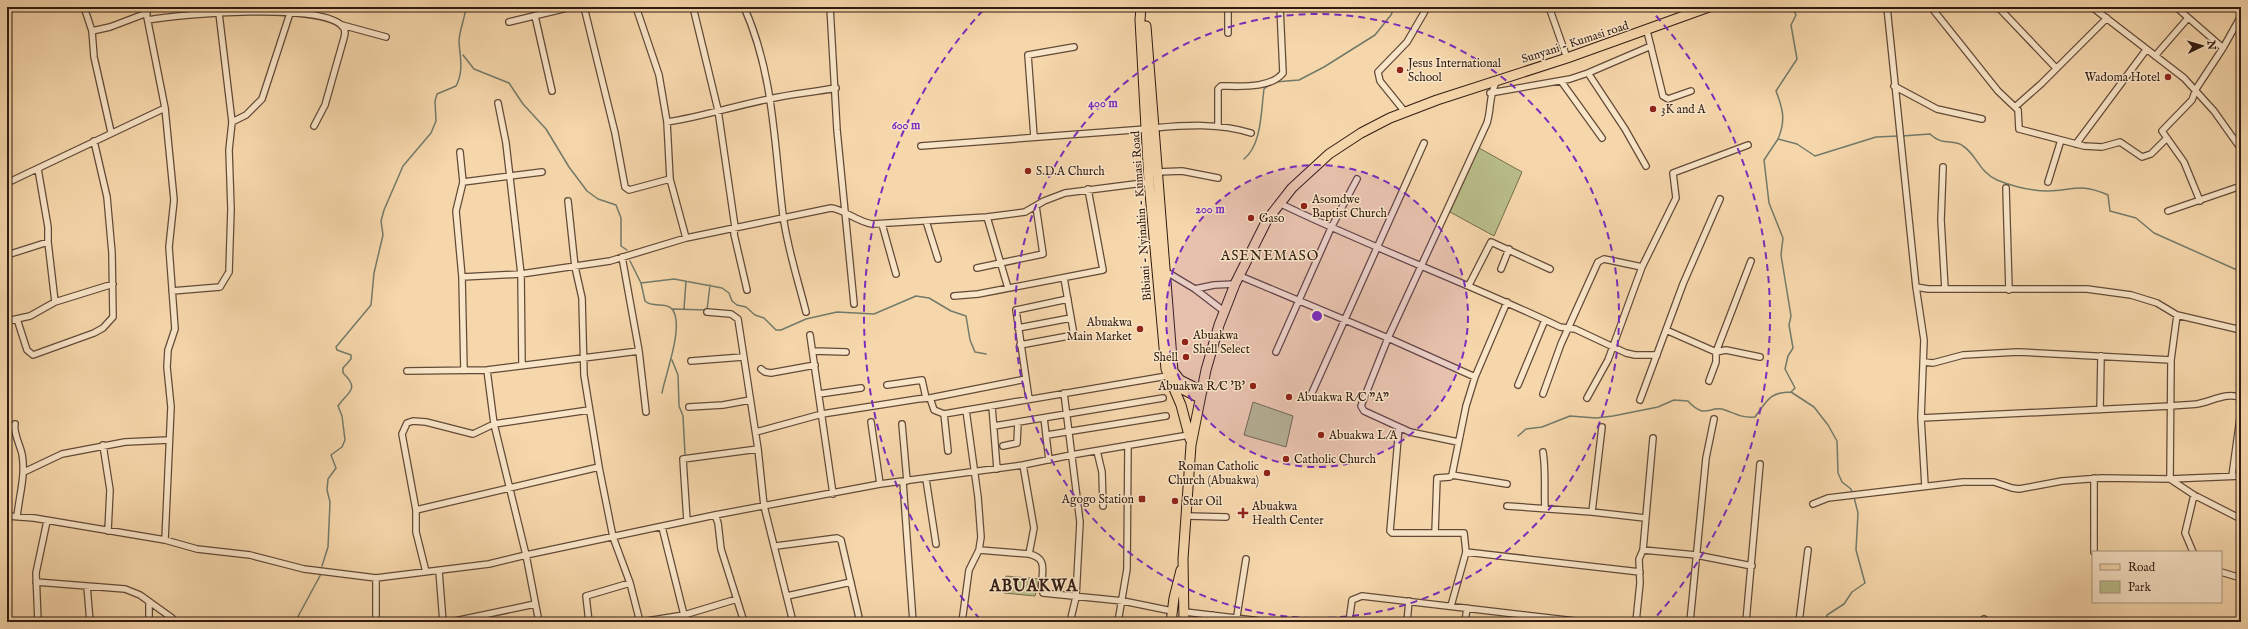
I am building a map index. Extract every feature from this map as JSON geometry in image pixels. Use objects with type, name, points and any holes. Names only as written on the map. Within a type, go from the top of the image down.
[{"type":"main road","name":"Sunyani - Kumasi road","points":[[1183,559],[1187,516],[1190,440],[1205,375],[1225,312],[1238,280],[1267,220],[1292,188],[1329,154],[1361,133],[1405,112],[1647,30],[1690,10],[1710,7]]},
{"type":"main road","name":"Bibiani - Nyinahin - Kumasi Road","points":[[1141,11],[1140,20],[1170,380],[1181,405],[1190,440]]},
{"type":"main road","name":"Bibiani - Nyinahin - Kumasi Road","points":[[1150,129],[1157,172],[1153,182],[1165,271],[1173,371],[1178,378],[1201,394]]},
{"type":"main road","points":[[1187,383],[1205,375]]},
{"type":"main road","points":[[1170,380],[1201,394]]},
{"type":"main road","points":[[1171,622],[1172,610],[1183,559]]},
{"type":"main road","points":[[1183,559],[1184,622]]},
{"type":"street","points":[[7,11],[13,7]]},
{"type":"street","points":[[84,7],[92,31],[95,64],[111,132]]},
{"type":"street","points":[[232,122],[246,115],[262,99],[292,7]]},
{"type":"street","points":[[546,7],[548,13]]},
{"type":"street","points":[[509,22],[571,7]]},
{"type":"street","points":[[584,7],[614,133],[625,187],[629,190],[670,179]]},
{"type":"street","points":[[636,7],[655,60],[666,122],[670,179],[686,238]]},
{"type":"street","points":[[693,7],[718,110],[735,227],[734,234],[747,290]]},
{"type":"street","points":[[744,7],[761,52],[770,98],[783,217],[806,312]]},
{"type":"street","points":[[830,7],[844,213],[854,304]]},
{"type":"street","points":[[1228,7],[1228,33]]},
{"type":"street","points":[[1218,126],[1218,89],[1221,86],[1258,85],[1280,77],[1283,73],[1280,7]]},
{"type":"street","points":[[1549,7],[1567,58]]},
{"type":"street","points":[[1887,7],[1916,287],[1924,340],[1921,418],[1925,486]]},
{"type":"street","points":[[1931,7],[1998,91],[2015,108],[2019,114],[2019,129],[2076,144],[2102,147],[2120,142],[2142,157],[2151,154],[2167,138]]},
{"type":"street","points":[[1998,7],[2056,68]]},
{"type":"street","points":[[2092,7],[2184,78],[2196,89],[2241,149]]},
{"type":"street","points":[[2176,7],[2223,48]]},
{"type":"street","points":[[92,31],[110,27],[146,10],[164,108],[174,200],[169,247],[175,329],[168,350],[167,366],[171,407],[165,540]]},
{"type":"street","points":[[1405,112],[1380,81],[1378,72],[1407,42],[1425,11]]},
{"type":"street","points":[[172,291],[220,287],[227,278],[229,272],[231,208],[229,150],[232,122],[219,13]]},
{"type":"street","points":[[148,20],[219,13],[314,14],[334,20],[342,25],[386,38]]},
{"type":"street","points":[[535,16],[552,91]]},
{"type":"street","points":[[2200,201],[2184,162],[2163,133],[2163,128],[2187,106],[2241,16]]},
{"type":"street","points":[[2015,108],[2107,18]]},
{"type":"street","points":[[2154,56],[2188,18]]},
{"type":"street","points":[[314,126],[325,106],[344,38],[345,30],[342,25]]},
{"type":"street","points":[[1647,30],[1661,92],[1664,97],[1668,99],[1691,91]]},
{"type":"street","points":[[1490,93],[1561,81],[1588,73],[1651,46]]},
{"type":"street","points":[[1034,137],[1028,55],[1074,47]]},
{"type":"street","points":[[2076,144],[2146,50]]},
{"type":"street","points":[[1588,73],[1625,129],[1646,166]]},
{"type":"street","points":[[1458,442],[1410,432],[1364,411],[1361,408],[1388,338],[1487,123],[1490,113],[1490,93],[1497,80]]},
{"type":"street","points":[[1561,81],[1602,138]]},
{"type":"street","points":[[1894,86],[1937,109],[1982,119]]},
{"type":"street","points":[[666,122],[708,115],[718,110],[770,98],[836,88]]},
{"type":"street","points":[[498,103],[506,143],[521,274],[522,365]]},
{"type":"street","points":[[7,183],[164,108]]},
{"type":"street","points":[[921,146],[1150,129],[1184,125],[1218,126],[1251,134]]},
{"type":"street","points":[[2048,182],[2060,140]]},
{"type":"street","points":[[17,319],[27,350],[31,355],[73,342],[103,328],[113,317],[113,284],[107,197],[94,141]]},
{"type":"street","points":[[1311,395],[1339,329],[1345,320],[1424,143]]},
{"type":"street","points":[[1587,398],[1614,347],[1642,267],[1676,198],[1673,173],[1748,145]]},
{"type":"street","points":[[460,152],[463,182],[456,211],[462,277],[464,371]]},
{"type":"street","points":[[1943,167],[1941,220],[1945,289]]},
{"type":"street","points":[[38,168],[48,227],[48,242],[55,302]]},
{"type":"street","points":[[463,182],[542,172]]},
{"type":"street","points":[[1157,172],[1182,172],[1218,178]]},
{"type":"street","points":[[1276,352],[1331,228],[1357,178]]},
{"type":"street","points":[[462,277],[521,274],[610,261],[622,256],[686,238],[831,208],[862,222],[882,224],[987,217],[1025,212],[1065,193],[1153,182]]},
{"type":"street","points":[[2168,212],[2241,186]]},
{"type":"street","points":[[2006,188],[2009,290]]},
{"type":"street","points":[[954,296],[1008,288],[1100,271],[1103,268],[1088,189]]},
{"type":"street","points":[[1640,400],[1658,355],[1683,284],[1720,199]]},
{"type":"street","points":[[568,201],[575,267],[581,292],[585,359],[583,370],[589,410],[614,537],[630,583],[640,622],[684,615],[737,599]]},
{"type":"street","points":[[1279,203],[1331,228],[1422,267],[1469,285],[1560,327],[1568,328],[1635,355],[1658,355]]},
{"type":"street","points":[[977,268],[1043,253],[1036,206]]},
{"type":"street","points":[[987,217],[1008,288]]},
{"type":"street","points":[[926,221],[938,259]]},
{"type":"street","points":[[882,224],[896,274]]},
{"type":"street","points":[[7,254],[48,242]]},
{"type":"street","points":[[1469,285],[1491,242],[1550,269]]},
{"type":"street","points":[[1501,269],[1509,249]]},
{"type":"street","points":[[622,256],[639,351],[646,412]]},
{"type":"street","points":[[1543,394],[1568,328],[1600,260],[1642,267]]},
{"type":"street","points":[[1709,381],[1716,362],[1716,352],[1751,262]]},
{"type":"street","points":[[1165,271],[1195,289],[1225,312]]},
{"type":"street","points":[[1020,345],[1073,335],[1064,278]]},
{"type":"street","points":[[1195,289],[1238,280],[1298,301],[1345,320],[1475,377]]},
{"type":"street","points":[[7,321],[30,316],[55,302],[113,284]]},
{"type":"street","points":[[1916,287],[2009,290],[2087,289],[2107,291],[2157,303],[2177,315],[2241,330]]},
{"type":"street","points":[[1029,399],[1020,345],[1017,309],[1068,299]]},
{"type":"street","points":[[1452,475],[1466,406],[1475,377],[1507,302]]},
{"type":"street","points":[[707,312],[735,316],[739,324],[756,432],[764,506],[776,546],[793,622]]},
{"type":"street","points":[[2170,479],[2171,360],[2177,315]]},
{"type":"street","points":[[1018,328],[1071,318]]},
{"type":"street","points":[[1518,385],[1545,320]]},
{"type":"street","points":[[1666,330],[1716,352],[1726,350],[1760,357]]},
{"type":"street","points":[[810,335],[833,494]]},
{"type":"street","points":[[407,371],[487,370],[585,359],[639,351]]},
{"type":"street","points":[[812,351],[846,352]]},
{"type":"street","points":[[1924,362],[1933,362],[1963,355],[2018,352],[2171,360]]},
{"type":"street","points":[[2100,410],[2101,356]]},
{"type":"street","points":[[691,361],[743,357]]},
{"type":"street","points":[[761,369],[765,372],[772,373],[815,365]]},
{"type":"street","points":[[487,370],[494,424],[526,555],[539,622]]},
{"type":"street","points":[[756,432],[822,414],[928,398],[1026,379]]},
{"type":"street","points":[[886,385],[922,380],[934,410],[944,414],[1064,393],[1170,380]]},
{"type":"street","points":[[819,394],[861,388]]},
{"type":"street","points":[[1064,393],[1068,414],[1071,455],[1080,522],[1076,598],[1070,622]]},
{"type":"street","points":[[1921,418],[2171,406],[2197,404],[2229,396],[2237,396],[2241,398]]},
{"type":"street","points":[[994,426],[1163,398]]},
{"type":"street","points":[[689,407],[710,406],[750,400]]},
{"type":"street","points":[[992,406],[997,469]]},
{"type":"street","points":[[426,572],[416,532],[416,510],[402,434],[407,423],[426,422],[469,434],[494,424],[589,410]]},
{"type":"street","points":[[962,622],[969,570],[978,550],[981,537],[975,472],[966,410]]},
{"type":"street","points":[[2232,476],[2241,411]]},
{"type":"street","points":[[944,414],[948,451]]},
{"type":"street","points":[[1047,435],[1166,416]]},
{"type":"street","points":[[1044,418],[1049,460]]},
{"type":"street","points":[[1690,622],[1706,458],[1714,419]]},
{"type":"street","points":[[871,422],[880,484]]},
{"type":"street","points":[[1003,446],[1017,443],[1018,422]]},
{"type":"street","points":[[15,424],[24,472],[17,517]]},
{"type":"street","points":[[902,424],[913,622]]},
{"type":"street","points":[[1399,427],[1390,531],[1392,533],[1464,533],[1466,552],[1452,606]]},
{"type":"street","points":[[1592,512],[1602,427]]},
{"type":"street","points":[[1636,622],[1640,572],[1639,559],[1643,550],[1653,438]]},
{"type":"street","points":[[24,472],[62,454],[103,445],[156,439],[169,440]]},
{"type":"street","points":[[7,516],[165,540],[197,549],[250,555],[304,569],[376,578],[489,564],[715,515],[880,484],[905,482],[1023,465],[1128,445],[1190,440]]},
{"type":"street","points":[[103,445],[110,490],[108,531]]},
{"type":"street","points":[[1118,622],[1123,601],[1127,569],[1128,445]]},
{"type":"street","points":[[688,521],[682,459],[758,449]]},
{"type":"street","points":[[1097,450],[1102,472],[1103,506]]},
{"type":"street","points":[[1543,452],[1546,470],[1544,487],[1545,508]]},
{"type":"street","points":[[1746,622],[1760,464]]},
{"type":"street","points":[[1023,465],[1034,528],[1029,554]]},
{"type":"street","points":[[416,510],[599,467]]},
{"type":"street","points":[[1435,533],[1437,478],[1450,477],[1452,475],[1507,484]]},
{"type":"street","points":[[1813,504],[1828,498],[1925,486],[1994,482],[2019,489],[2062,481],[2094,478],[2130,477],[2170,479],[2241,476]]},
{"type":"street","points":[[2094,478],[2094,551]]},
{"type":"street","points":[[926,479],[936,544]]},
{"type":"street","points":[[2170,479],[2194,495],[2241,519]]},
{"type":"street","points":[[2193,551],[2185,533],[2194,495]]},
{"type":"street","points":[[1507,506],[1592,512],[1645,518]]},
{"type":"street","points":[[715,515],[718,523],[721,549],[744,622]]},
{"type":"street","points":[[1187,516],[1226,517]]},
{"type":"street","points":[[38,622],[36,582],[38,557],[47,521]]},
{"type":"street","points":[[662,527],[684,615]]},
{"type":"street","points":[[776,546],[839,538],[860,622]]},
{"type":"street","points":[[978,550],[1038,556],[1042,561],[1043,593],[1076,598],[1123,601],[1172,610]]},
{"type":"street","points":[[1643,550],[1696,555],[1752,566]]},
{"type":"street","points":[[1799,622],[1808,550]]},
{"type":"street","points":[[1466,552],[1640,572]]},
{"type":"street","points":[[1237,620],[1246,559]]},
{"type":"street","points":[[439,571],[443,622]]},
{"type":"street","points":[[2222,572],[2241,578]]},
{"type":"street","points":[[376,578],[376,622]]},
{"type":"street","points":[[36,582],[125,589],[140,595],[149,603],[162,609],[172,618]]},
{"type":"street","points":[[787,596],[851,582]]},
{"type":"street","points":[[589,622],[586,596],[630,583]]},
{"type":"street","points":[[87,586],[90,622]]},
{"type":"street","points":[[1349,622],[1350,605],[1356,596],[1525,614],[1582,622]]},
{"type":"street","points":[[1407,622],[1409,601]]},
{"type":"street","points":[[149,603],[149,622]]},
{"type":"street","points":[[450,622],[535,604]]},
{"type":"street","points":[[1465,622],[1467,608]]},
{"type":"street","points":[[1185,612],[1213,615],[1237,620],[1269,622]]},
{"type":"street","points":[[1524,622],[1525,614]]},
{"type":"street","points":[[7,615],[10,622]]},
{"type":"street","points":[[1212,622],[1213,615]]},
{"type":"green space","points":[[1479,148],[1522,172],[1494,236],[1450,212]]},
{"type":"green space","points":[[1253,402],[1293,416],[1286,447],[1244,435]]},
{"type":"green space","points":[[1006,576],[1039,579],[1035,596],[1004,593]]},
{"type":"waterway","points":[[322,566],[328,547],[330,502],[327,490],[328,479],[336,468],[331,455],[342,447],[345,440],[342,416],[338,406],[351,391],[352,387],[351,383],[343,373],[343,368],[351,359],[351,355],[337,350],[336,347],[371,305],[374,273],[383,235],[381,221],[384,210],[403,166],[431,133],[436,121],[435,101],[437,94],[456,86],[460,75],[461,64],[459,38],[466,7]]},
{"type":"waterway","points":[[1275,82],[1299,80],[1324,67],[1375,35],[1391,15],[1394,7]]},
{"type":"waterway","points":[[1778,139],[1782,126],[1783,115],[1776,91],[1797,59],[1791,25],[1796,15],[1792,7]]},
{"type":"waterway","points":[[463,55],[474,69],[509,83],[523,104],[546,129],[569,167],[587,191],[598,199],[616,205],[621,218],[621,246],[627,250]]},
{"type":"waterway","points":[[1244,159],[1250,153],[1254,145],[1260,127],[1264,89],[1269,85]]},
{"type":"waterway","points":[[1902,136],[1930,134],[1939,140],[1959,144],[1972,154],[1986,173],[1991,177],[2016,186],[2048,191],[2078,188],[2098,191],[2108,195],[2110,211],[2136,218],[2154,233],[2237,270]]},
{"type":"waterway","points":[[1518,436],[1526,429],[1542,427],[1570,416],[1596,418],[1613,416],[1658,407],[1674,400],[1688,401],[1699,410],[1708,411],[1720,409],[1743,416],[1755,417],[1769,398],[1784,392],[1791,392],[1795,388],[1785,369],[1788,356],[1793,348],[1789,325],[1791,316],[1781,255],[1783,238],[1769,203],[1764,160],[1778,139],[1797,144],[1815,156],[1876,137],[1899,136]]},
{"type":"waterway","points":[[630,261],[641,283],[645,301],[651,304],[668,306],[675,315],[676,336],[662,393]]},
{"type":"waterway","points":[[641,283],[674,279],[722,288],[729,293],[732,301],[737,305],[746,307],[755,315],[764,318],[776,330],[781,330],[806,319],[837,312],[874,314],[916,296],[929,298],[951,311],[966,316],[970,340],[975,352],[986,354]]},
{"type":"waterway","points":[[684,309],[686,281]]},
{"type":"waterway","points":[[673,309],[707,310],[710,285]]},
{"type":"waterway","points":[[672,360],[678,375],[679,406],[683,416],[685,454]]},
{"type":"waterway","points":[[1791,392],[1814,407],[1828,425],[1837,441],[1838,473],[1842,482],[1851,489],[1852,493]]},
{"type":"waterway","points":[[1825,622],[1827,615],[1844,604],[1852,592],[1865,583],[1856,550],[1858,513],[1854,497]]},
{"type":"waterway","points":[[295,622],[321,574]]},
{"type":"place","name":"Jesus International School","points":[[1400,70]]},
{"type":"place","name":"Wadoma Hotel","points":[[2168,77]]},
{"type":"place","name":"3K and A","points":[[1653,109]]},
{"type":"place","name":"S.D.A Church","points":[[1028,171]]},
{"type":"place","name":"Asomdwe Baptist Church","points":[[1304,206]]},
{"type":"place","name":"Gaso","points":[[1251,218]]},
{"type":"place","name":"Abuakwa Main Market","points":[[1140,329]]},
{"type":"place","name":"Abuakwa Shell Select","points":[[1185,342]]},
{"type":"place","name":"Shell","points":[[1186,357]]},
{"type":"place","name":"Abuakwa R/C 'B'","points":[[1253,386]]},
{"type":"place","name":"Abuakwa R/C \"A\"","points":[[1289,397]]},
{"type":"place","name":"Abuakwa L/A","points":[[1321,435]]},
{"type":"place","name":"Catholic Church","points":[[1286,459]]},
{"type":"place","name":"Roman Catholic Church (Abuakwa)","points":[[1267,473]]},
{"type":"place","name":"Agogo Station","points":[[1142,499]]},
{"type":"place","name":"Star Oil","points":[[1175,501]]},
{"type":"place","name":"Abuakwa Health Center","points":[[1243,513]]},
{"type":"district","name":"ASENEMASO","points":[[1270,255]]},
{"type":"district","name":"ABUAKWA","points":[[1034,585]]}]
